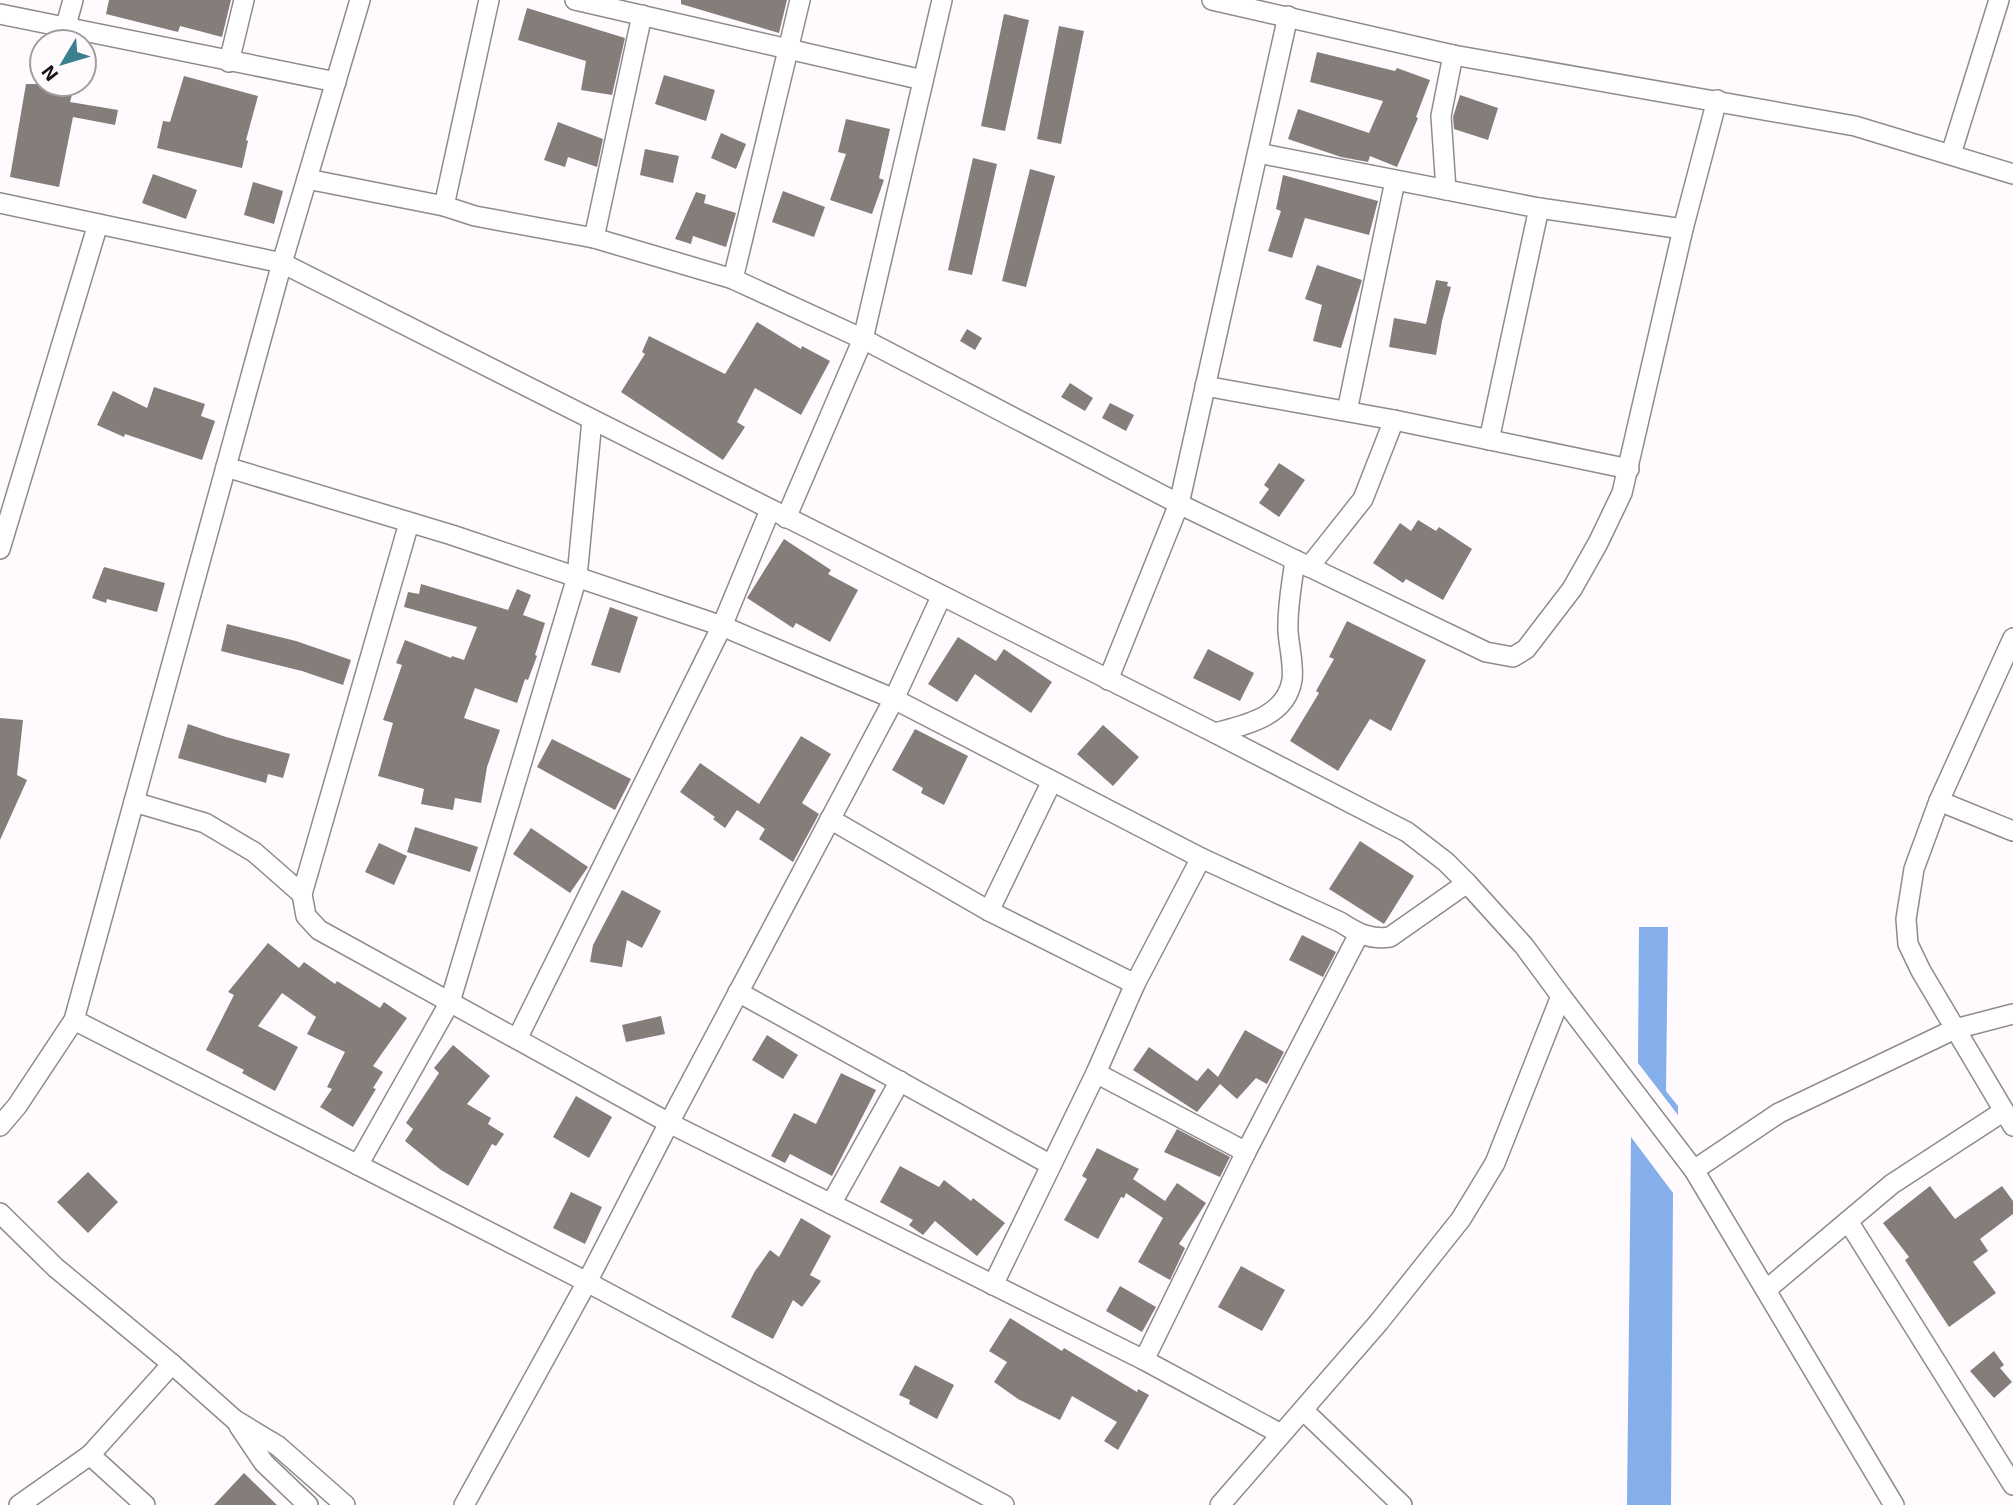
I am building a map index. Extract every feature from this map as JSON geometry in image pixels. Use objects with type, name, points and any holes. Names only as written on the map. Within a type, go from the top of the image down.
[{"type":"street","points":[[65,28],[73,0]]},
{"type":"street","points":[[229,61],[244,0]]},
{"type":"street","points":[[0,1126],[17,1106],[74,1020],[282,263],[360,0]]},
{"type":"street","points":[[444,206],[489,0]]},
{"type":"street","points":[[575,0],[923,80]]},
{"type":"street","points":[[733,279],[800,0]]},
{"type":"street","points":[[517,1039],[863,338],[942,0]]},
{"type":"street","points":[[1212,0],[1453,55],[1855,126],[2013,174]]},
{"type":"street","points":[[1951,154],[1999,0]]},
{"type":"street","points":[[0,15],[60,28]]},
{"type":"street","points":[[594,237],[642,15]]},
{"type":"street","points":[[1108,680],[1179,504],[1288,16]]},
{"type":"street","points":[[98,35],[336,82]]},
{"type":"street","points":[[1446,190],[1441,116],[1453,55]]},
{"type":"street","points":[[307,179],[444,206],[475,216],[594,237],[733,279],[863,338],[1179,504],[1302,564],[1486,652],[1513,657],[1526,649],[1572,589],[1622,493],[1683,229],[1717,100]]},
{"type":"street","points":[[1258,153],[1539,208],[1683,229]]},
{"type":"street","points":[[1347,411],[1395,181]]},
{"type":"street","points":[[0,203],[282,263],[1406,832],[1446,862],[1524,946],[1673,1141],[1694,1170],[1894,1505]]},
{"type":"street","points":[[1489,440],[1539,208]]},
{"type":"street","points":[[0,549],[98,225]]},
{"type":"street","points":[[1205,386],[1394,420],[1629,469]]},
{"type":"street","points":[[359,1165],[450,1002],[577,577],[592,420]]},
{"type":"street","points":[[1215,733],[1249,724],[1272,712],[1288,692],[1292,681],[1289,604],[1302,564],[1363,499],[1394,420]]},
{"type":"street","points":[[226,467],[452,535],[722,626],[894,699],[1201,858],[1340,922],[1359,934],[1377,939],[1390,937],[1467,883]]},
{"type":"street","points":[[409,523],[302,894],[306,916],[319,930],[669,1123],[1143,1360],[1281,1434]]},
{"type":"street","points":[[464,1505],[587,1282],[894,699],[941,597]]},
{"type":"street","points":[[1766,1290],[1892,1184],[2008,1118],[1921,971],[1908,944],[1906,919],[1914,869],[1939,801],[2013,638]]},
{"type":"street","points":[[989,911],[1052,781]]},
{"type":"street","points":[[1939,801],[2013,831]]},
{"type":"street","points":[[134,802],[205,823],[254,852],[302,894]]},
{"type":"street","points":[[830,819],[989,911],[1135,984]]},
{"type":"street","points":[[993,1285],[1096,1073],[1135,984],[1201,858]]},
{"type":"street","points":[[1143,1360],[1246,1152],[1359,934]]},
{"type":"street","points":[[738,992],[1051,1165]]},
{"type":"street","points":[[1220,1505],[1379,1322],[1461,1219],[1495,1163],[1535,1068],[1561,996]]},
{"type":"street","points":[[1694,1170],[1779,1113],[1955,1029],[2013,1014]]},
{"type":"street","points":[[74,1020],[587,1282],[1004,1505]]},
{"type":"street","points":[[1096,1073],[1246,1152]]},
{"type":"street","points":[[831,1204],[900,1081]]},
{"type":"street","points":[[0,1213],[56,1268],[235,1420],[278,1446],[345,1505]]},
{"type":"street","points":[[1848,1221],[2013,1485]]},
{"type":"street","points":[[19,1505],[90,1455],[172,1364]]},
{"type":"street","points":[[1303,1410],[1390,1501]]},
{"type":"street","points":[[235,1420],[264,1463],[308,1505]]},
{"type":"street","points":[[90,1455],[145,1505]]},
{"type":"water","points":[[1639,927],[1668,927],[1666,1091],[1678,1106],[1678,1115],[1638,1063]]},
{"type":"water","points":[[1631,1137],[1673,1193],[1671,1505],[1627,1505]]},
{"type":"building","points":[[109,0],[231,0],[222,37],[180,26],[178,32],[106,14]]},
{"type":"building","points":[[681,0],[787,0],[779,33],[681,4]]},
{"type":"building","points":[[527,8],[625,38],[612,95],[581,90],[586,61],[518,40]]},
{"type":"building","points":[[1004,14],[1029,20],[1005,131],[981,126]]},
{"type":"building","points":[[1059,26],[1084,31],[1061,144],[1037,139]]},
{"type":"building","points":[[1317,52],[1395,71],[1397,68],[1430,80],[1416,117],[1418,118],[1397,167],[1370,156],[1368,162],[1341,157],[1288,139],[1298,109],[1369,133],[1383,101],[1310,82]]},
{"type":"building","points":[[664,75],[715,90],[706,121],[655,104]]},
{"type":"building","points":[[184,76],[258,96],[246,140],[248,141],[242,168],[157,148],[163,121],[170,122]]},
{"type":"building","points":[[26,84],[28,98],[71,98],[70,102],[118,110],[115,125],[73,117],[59,187],[10,177]]},
{"type":"building","points":[[1460,95],[1498,108],[1488,140],[1454,129],[1453,117]]},
{"type":"building","points":[[846,119],[890,129],[879,178],[884,180],[872,214],[830,200],[846,154],[838,152]]},
{"type":"building","points":[[558,122],[603,139],[597,167],[568,157],[565,167],[544,160]]},
{"type":"building","points":[[721,133],[746,144],[736,169],[711,158]]},
{"type":"building","points":[[645,149],[679,156],[673,183],[640,175]]},
{"type":"building","points":[[973,158],[997,164],[972,275],[948,270]]},
{"type":"building","points":[[1030,169],[1055,176],[1026,287],[1002,281]]},
{"type":"building","points":[[153,174],[197,190],[186,219],[142,203]]},
{"type":"building","points":[[1283,175],[1378,201],[1369,235],[1305,218],[1292,258],[1268,251],[1281,211],[1276,209]]},
{"type":"building","points":[[253,182],[283,191],[274,224],[244,215]]},
{"type":"building","points":[[783,191],[825,207],[814,237],[772,222]]},
{"type":"building","points":[[696,192],[706,195],[704,203],[736,213],[726,247],[693,236],[691,244],[675,239]]},
{"type":"building","points":[[1317,265],[1362,280],[1341,348],[1313,341],[1322,305],[1305,299]]},
{"type":"building","points":[[1436,280],[1448,282],[1447,286],[1451,287],[1436,355],[1389,347],[1394,318],[1426,324]]},
{"type":"building","points":[[757,322],[801,349],[802,346],[830,361],[801,415],[755,388],[737,422],[745,427],[723,460],[621,392],[645,354],[642,352],[649,336],[725,374]]},
{"type":"building","points":[[967,329],[982,338],[975,350],[960,341]]},
{"type":"building","points":[[1070,383],[1093,398],[1085,411],[1061,397]]},
{"type":"building","points":[[154,387],[205,404],[201,416],[215,421],[202,460],[125,434],[124,437],[97,425],[113,391],[147,408]]},
{"type":"building","points":[[1110,403],[1134,415],[1126,431],[1102,418]]},
{"type":"building","points":[[1279,463],[1305,480],[1279,517],[1259,503],[1269,489],[1264,485]]},
{"type":"building","points":[[1418,520],[1436,531],[1439,527],[1472,549],[1443,600],[1406,579],[1403,583],[1373,563],[1400,523],[1411,531]]},
{"type":"building","points":[[784,539],[831,570],[828,574],[858,590],[830,642],[796,623],[793,628],[747,598]]},
{"type":"building","points":[[104,567],[165,583],[157,612],[107,599],[106,603],[92,598]]},
{"type":"building","points":[[421,584],[508,610],[517,589],[531,595],[523,615],[545,623],[535,655],[537,656],[517,703],[475,688],[464,718],[500,730],[487,767],[481,803],[455,798],[453,810],[421,804],[424,789],[378,776],[393,723],[383,720],[402,665],[396,663],[405,640],[451,658],[452,656],[464,660],[477,627],[404,607],[408,592],[419,594]]},
{"type":"building","points":[[610,607],[638,617],[620,673],[591,665]]},
{"type":"building","points":[[1347,621],[1426,660],[1391,731],[1370,719],[1338,771],[1290,741],[1319,693],[1316,691],[1334,659],[1329,657]]},
{"type":"building","points":[[227,624],[296,641],[351,660],[343,685],[302,671],[221,651]]},
{"type":"building","points":[[958,637],[996,661],[1004,649],[1052,682],[1031,713],[975,674],[957,702],[928,684]]},
{"type":"building","points":[[1208,649],[1254,673],[1240,701],[1193,678]]},
{"type":"building","points":[[0,718],[23,720],[17,775],[27,780],[0,840]]},
{"type":"building","points":[[188,724],[290,754],[283,778],[268,774],[266,783],[178,758]]},
{"type":"building","points":[[1103,725],[1139,757],[1113,786],[1077,754]]},
{"type":"building","points":[[915,729],[968,756],[944,805],[921,793],[923,788],[892,770]]},
{"type":"building","points":[[801,736],[831,754],[802,803],[819,814],[793,862],[759,839],[765,829],[737,810],[725,828],[713,819],[715,817],[680,792],[700,763],[759,804]]},
{"type":"building","points":[[552,739],[631,779],[615,810],[537,767]]},
{"type":"building","points":[[415,827],[478,847],[470,872],[407,852]]},
{"type":"building","points":[[531,828],[588,867],[570,893],[513,854]]},
{"type":"building","points":[[1360,841],[1414,876],[1384,924],[1329,889]]},
{"type":"building","points":[[379,843],[407,856],[394,885],[365,872]]},
{"type":"building","points":[[622,890],[661,911],[642,948],[627,940],[622,967],[590,962],[593,945]]},
{"type":"building","points":[[1302,935],[1336,952],[1323,977],[1289,960]]},
{"type":"building","points":[[268,943],[299,968],[304,962],[335,984],[337,981],[380,1008],[384,1002],[407,1018],[373,1066],[383,1072],[353,1127],[320,1107],[332,1089],[327,1087],[345,1052],[307,1034],[316,1017],[282,993],[258,1026],[298,1047],[275,1091],[242,1073],[244,1070],[206,1050],[234,995],[228,992]]},
{"type":"building","points":[[661,1016],[665,1034],[626,1042],[622,1025]]},
{"type":"building","points":[[1245,1030],[1284,1052],[1267,1084],[1256,1078],[1237,1099],[1220,1084],[1197,1112],[1133,1070],[1149,1047],[1197,1081],[1208,1068],[1218,1077]]},
{"type":"building","points":[[767,1035],[798,1055],[783,1079],[752,1060]]},
{"type":"building","points":[[453,1045],[490,1076],[467,1104],[491,1118],[488,1124],[504,1134],[496,1146],[492,1144],[468,1186],[441,1170],[405,1141],[413,1129],[406,1123],[439,1073],[434,1068]]},
{"type":"building","points":[[841,1073],[876,1090],[832,1176],[790,1154],[785,1163],[771,1156],[794,1113],[816,1124]]},
{"type":"building","points":[[576,1096],[612,1117],[589,1158],[553,1137]]},
{"type":"building","points":[[1177,1129],[1230,1157],[1220,1177],[1164,1152]]},
{"type":"building","points":[[1097,1148],[1139,1169],[1133,1179],[1165,1201],[1177,1183],[1206,1203],[1179,1244],[1185,1248],[1170,1280],[1138,1262],[1163,1218],[1126,1193],[1124,1198],[1121,1197],[1098,1239],[1064,1220],[1087,1179],[1082,1176]]},
{"type":"building","points":[[900,1166],[939,1187],[944,1180],[1005,1223],[977,1256],[935,1221],[923,1235],[909,1225],[913,1220],[880,1202]]},
{"type":"building","points":[[88,1172],[118,1202],[88,1233],[57,1202]]},
{"type":"building","points":[[1930,1186],[1955,1219],[2002,1186],[2013,1201],[2013,1214],[1980,1239],[1988,1251],[1973,1262],[1996,1293],[1949,1327],[1905,1260],[1909,1257],[1883,1223]]},
{"type":"building","points":[[571,1192],[602,1207],[585,1244],[553,1228]]},
{"type":"building","points":[[801,1218],[831,1236],[810,1275],[821,1281],[802,1307],[793,1300],[773,1339],[731,1317],[755,1271],[770,1250],[779,1257]]},
{"type":"building","points":[[1241,1266],[1285,1290],[1262,1331],[1218,1307]]},
{"type":"building","points":[[1120,1286],[1156,1307],[1142,1332],[1106,1311]]},
{"type":"building","points":[[1010,1318],[1062,1351],[1064,1348],[1137,1392],[1138,1389],[1149,1395],[1118,1450],[1104,1441],[1117,1422],[1072,1396],[1060,1420],[1018,1399],[994,1382],[1007,1362],[989,1351]]},
{"type":"building","points":[[1994,1351],[2004,1365],[2000,1368],[2012,1382],[1994,1398],[1970,1371]]},
{"type":"building","points":[[915,1365],[954,1385],[937,1419],[909,1404],[910,1400],[899,1395]]},
{"type":"building","points":[[244,1473],[277,1505],[214,1505]]}]
